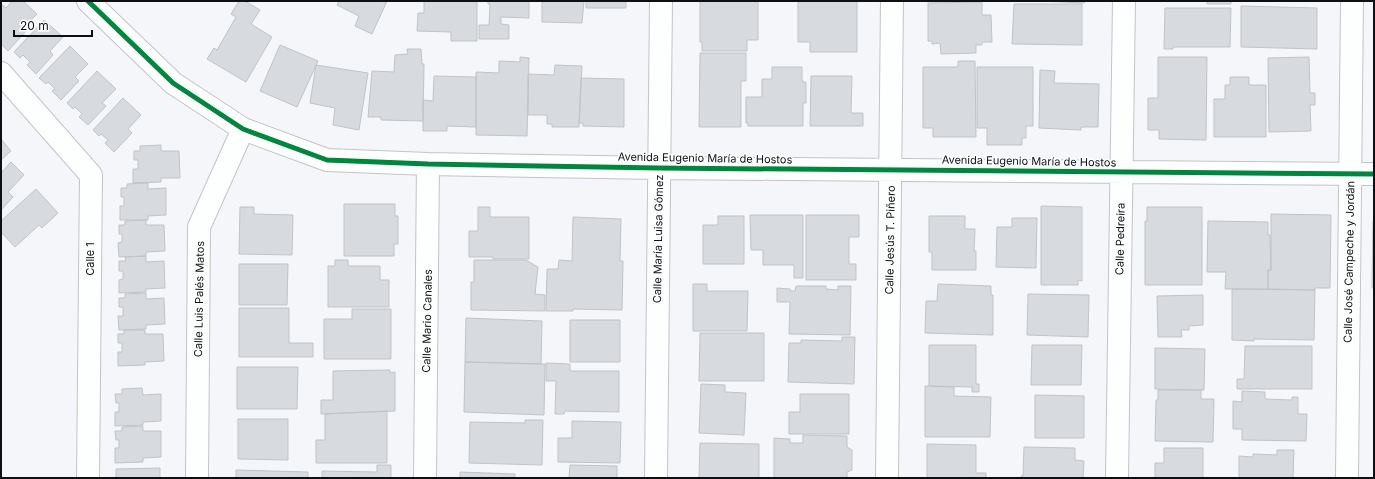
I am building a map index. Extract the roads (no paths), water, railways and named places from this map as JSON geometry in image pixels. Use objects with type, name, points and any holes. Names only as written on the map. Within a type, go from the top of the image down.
[{"type":"street","name":"Avenida Eugenio María de Hostos","points":[[88,1],[173,83],[244,129],[327,160],[428,164],[659,168],[1374,174]]},
{"type":"street","name":"Calle María Luisa Gómez","points":[[656,478],[661,1]]},
{"type":"street","name":"Calle Jesús T. Piñero","points":[[887,478],[892,1]]},
{"type":"street","name":"Calle Pedreira","points":[[1117,478],[1124,1]]},
{"type":"street","name":"Calle José Campeche y Jordán","points":[[1347,476],[1352,1]]},
{"type":"street","name":"Calle 1","points":[[1,73],[90,175],[88,478]]},
{"type":"street","name":"Calle Luis Palés Matos","points":[[197,478],[199,227],[244,129]]},
{"type":"street","name":"Calle Mario Canales","points":[[425,478],[428,164]]}]
